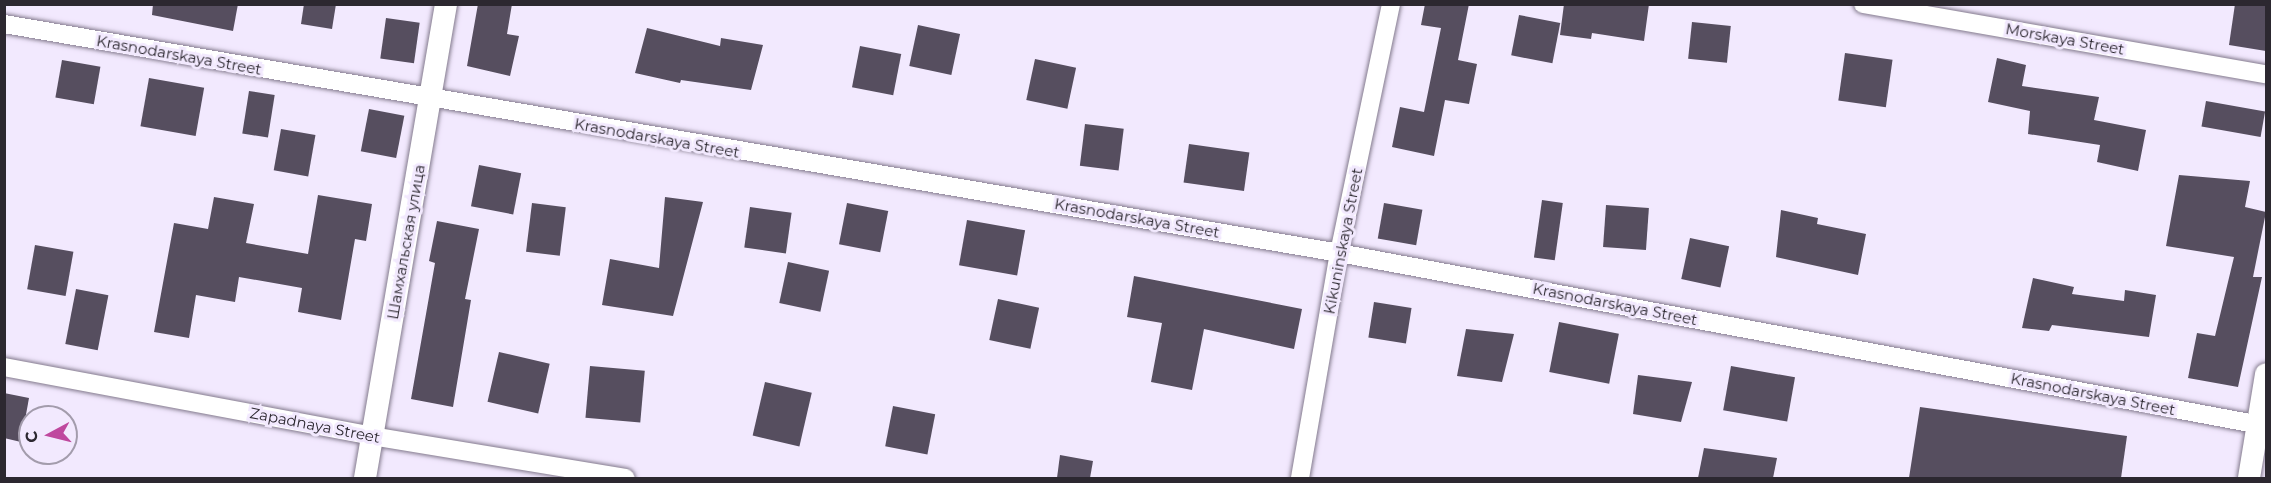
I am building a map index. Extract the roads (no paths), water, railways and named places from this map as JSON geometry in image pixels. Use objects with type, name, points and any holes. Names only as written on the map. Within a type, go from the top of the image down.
[{"type":"street","name":"Шамхальская улица","points":[[365,478],[446,4]]},
{"type":"street","name":"Kikuninskaya Street","points":[[1300,478],[1339,253],[1391,4]]},
{"type":"street","name":"Morskaya Street","points":[[1863,4],[2266,74]]},
{"type":"street","name":"Krasnodarskaya Street","points":[[4,24],[1339,253],[2262,425]]},
{"type":"street","name":"Zapadnaya Street","points":[[4,367],[372,436],[626,478]]},
{"type":"street","points":[[2249,478],[2262,425],[2266,374]]}]
